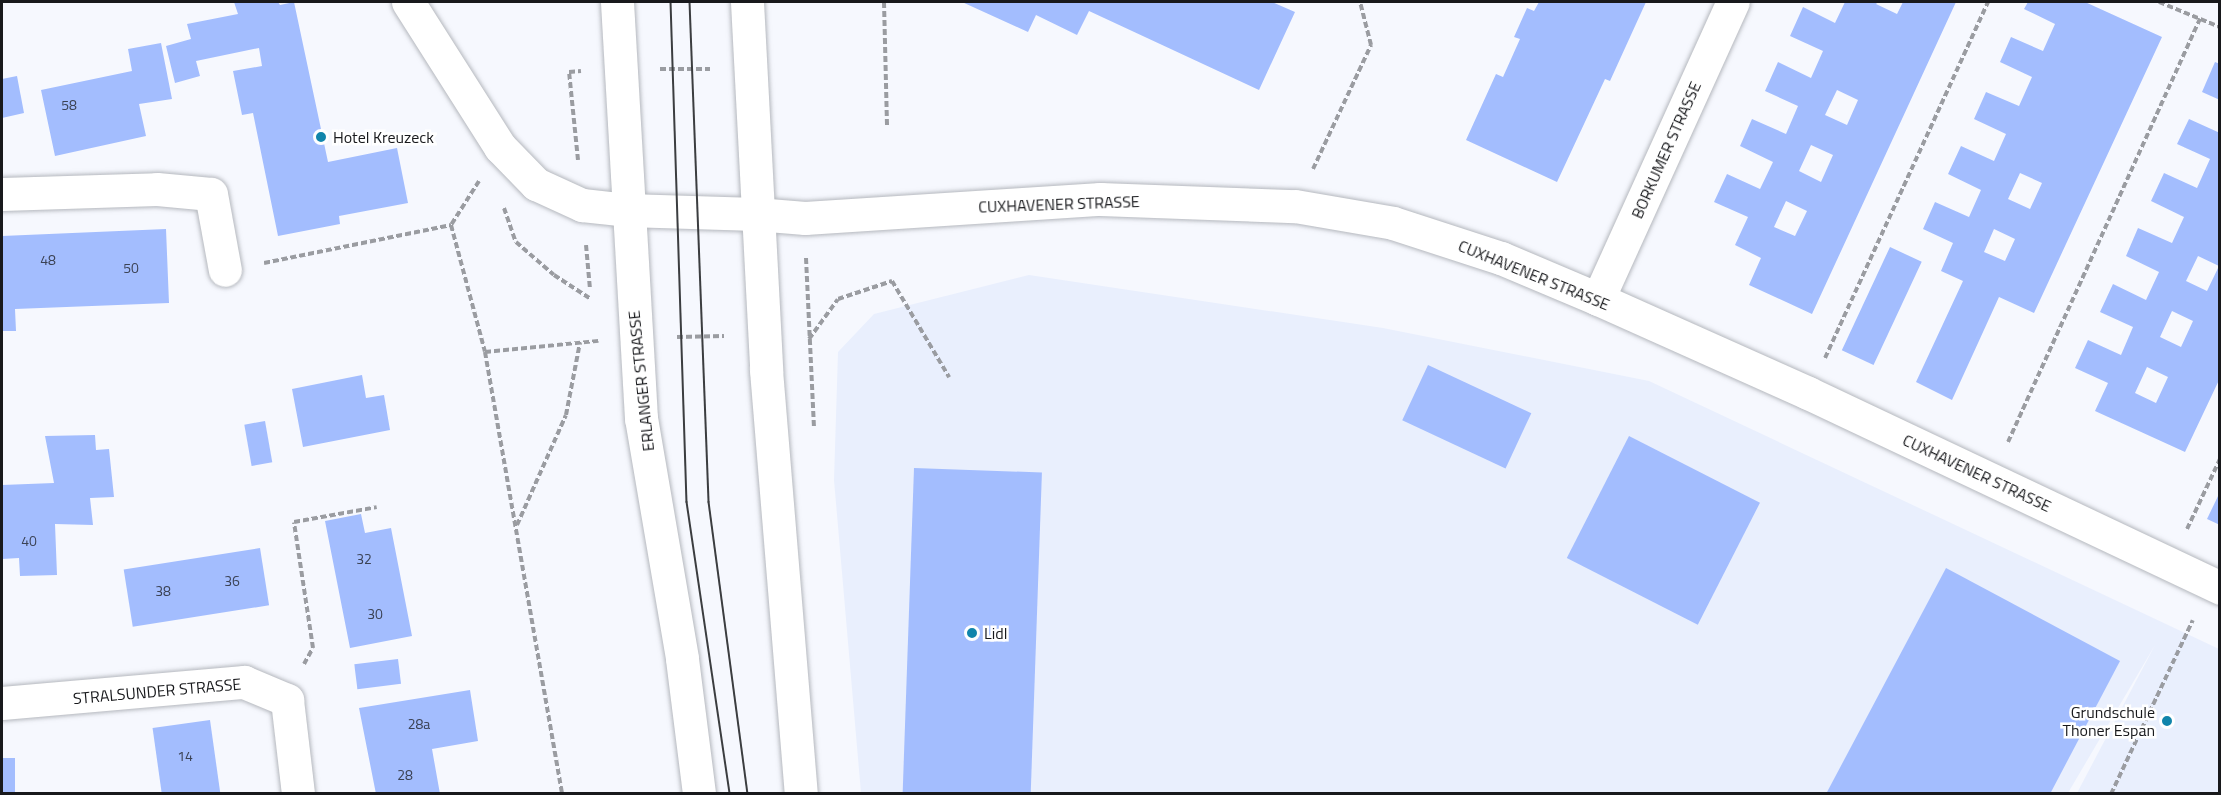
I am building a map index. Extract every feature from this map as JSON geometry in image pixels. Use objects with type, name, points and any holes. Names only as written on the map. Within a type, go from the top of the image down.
[{"type":"street","name":"CUXHAVENER STRASSE","points":[[408,2],[500,147],[536,184],[564,199],[610,210],[756,214],[805,218],[1101,199],[1295,206],[1393,224],[1501,258],[1598,299],[1808,393],[2215,586]]},
{"type":"street","name":"ERLANGER STRASSE","points":[[617,2],[618,70],[641,418],[680,648],[699,794]]},
{"type":"street","points":[[747,2],[748,66],[764,337],[801,794]]},
{"type":"street","name":"BORKUMER STRASSE","points":[[1598,299],[1733,2]]},
{"type":"street","points":[[2,194],[157,189],[211,194],[225,270]]},
{"type":"street","name":"STRALSUNDER STRASSE","points":[[2,703],[244,682],[287,700]]},
{"type":"street","points":[[287,700],[298,794]]},
{"type":"path","points":[[884,2],[887,127]]},
{"type":"path","points":[[1295,206],[1371,45],[1360,2]]},
{"type":"path","points":[[1808,393],[1988,2]]},
{"type":"path","points":[[2159,2],[2220,27]]},
{"type":"path","points":[[1991,480],[2200,19]]},
{"type":"path","points":[[569,72],[748,66]]},
{"type":"path","points":[[225,270],[451,225],[500,147]]},
{"type":"path","points":[[500,147],[504,214],[516,242],[554,275],[591,299]]},
{"type":"path","points":[[805,218],[808,340],[815,435]]},
{"type":"path","points":[[451,225],[485,352],[562,794]]},
{"type":"path","points":[[808,340],[838,299],[892,281],[949,377]]},
{"type":"path","points":[[485,352],[636,338],[764,337],[808,340]]},
{"type":"path","points":[[516,526],[566,415],[580,342]]},
{"type":"path","points":[[2171,565],[2220,459]]},
{"type":"path","points":[[287,700],[312,648],[294,522],[377,507]]},
{"type":"path","points":[[2111,794],[2215,586]]},
{"type":"shaded area","points":[[1029,275],[1383,328],[1649,381],[2219,649],[2219,793],[2077,793],[2155,645],[2068,793],[861,793],[834,480],[838,352],[874,314]]},
{"type":"building","points":[[234,2],[278,2],[280,5],[294,2],[328,162],[397,148],[408,203],[339,216],[340,224],[278,236],[253,113],[242,115],[233,71],[262,66],[259,48],[196,61],[200,76],[175,83],[166,46],[191,39],[187,24],[238,14]]},
{"type":"building","points":[[962,2],[1272,2],[1295,12],[1259,90],[1089,11],[1077,35],[1036,15],[1028,32]]},
{"type":"building","points":[[1539,2],[1646,2],[1610,81],[1605,79],[1557,182],[1466,140],[1496,74],[1503,77],[1520,39],[1514,37],[1527,8],[1534,11]]},
{"type":"building","points":[[1845,2],[1878,2],[1876,4],[1897,14],[1903,2],[1956,2],[1812,314],[1749,285],[1761,258],[1735,245],[1748,217],[1714,202],[1727,174],[1760,189],[1773,162],[1740,146],[1752,119],[1786,134],[1798,106],[1765,91],[1778,62],[1811,78],[1823,51],[1790,36],[1803,7],[1835,23]],"holes":[[[1837,90],[1858,100],[1847,125],[1825,115]],[[1811,145],[1833,155],[1821,182],[1799,171]],[[1786,201],[1807,211],[1795,236],[1774,227]]]},
{"type":"building","points":[[2028,2],[2085,2],[2162,37],[2034,313],[1999,297],[1952,400],[1916,382],[1963,281],[1941,271],[1953,243],[1923,229],[1935,202],[1969,217],[1981,190],[1948,174],[1961,146],[1994,161],[2006,134],[1974,119],[1986,92],[2019,106],[2032,77],[2000,62],[2011,37],[2043,51],[2055,24],[2024,9]],"holes":[[[2020,173],[2042,183],[2030,209],[2008,199]],[[1994,229],[2015,239],[2005,261],[1984,252]]]},
{"type":"building","points":[[161,43],[172,99],[139,104],[146,136],[55,156],[41,90],[132,71],[128,49]]},
{"type":"building","points":[[2215,62],[2220,64],[2220,100],[2202,92]]},
{"type":"building","points":[[17,76],[24,113],[2,118],[2,79]]},
{"type":"building","points":[[2189,119],[2220,133],[2220,378],[2185,452],[2095,411],[2108,383],[2075,368],[2088,340],[2121,355],[2133,327],[2100,312],[2113,284],[2146,300],[2159,272],[2126,256],[2138,228],[2172,243],[2184,217],[2151,201],[2164,173],[2197,188],[2210,159],[2177,144]],"holes":[[[2198,256],[2219,266],[2207,291],[2186,281]],[[2172,311],[2193,321],[2181,347],[2160,337]],[[2147,367],[2168,377],[2156,403],[2135,393]]]},
{"type":"building","points":[[166,229],[169,303],[15,309],[16,331],[2,331],[2,236]]},
{"type":"building","points":[[1890,247],[1922,262],[1874,365],[1842,350]]},
{"type":"building","points":[[1428,365],[1531,413],[1506,468],[1402,420]]},
{"type":"building","points":[[362,375],[366,398],[384,395],[390,430],[303,447],[292,389]]},
{"type":"building","points":[[265,421],[272,462],[252,466],[244,425]]},
{"type":"building","points":[[95,435],[96,450],[109,449],[114,497],[90,498],[93,525],[55,524],[57,575],[20,576],[19,558],[2,559],[2,485],[54,483],[45,436]]},
{"type":"building","points":[[1629,436],[1760,503],[1698,625],[1567,558]]},
{"type":"building","name":"Lidl","points":[[914,468],[1042,472],[1031,794],[903,794]]},
{"type":"building","points":[[2220,492],[2220,525],[2207,519]]},
{"type":"building","points":[[361,514],[365,533],[391,528],[412,636],[350,648],[325,521]]},
{"type":"building","points":[[260,548],[269,605],[133,627],[124,570]]},
{"type":"building","points":[[1946,568],[2120,661],[2050,794],[1826,794]]},
{"type":"building","points":[[398,659],[401,684],[357,689],[354,664]]},
{"type":"building","points":[[470,690],[478,741],[432,749],[440,794],[376,794],[359,708]]},
{"type":"building","points":[[210,720],[220,794],[162,794],[153,728]]},
{"type":"building","points":[[2,758],[15,758],[15,794],[2,794]]},
{"type":"tram line","points":[[671,2],[687,502],[730,794]]},
{"type":"tram line","points":[[690,2],[709,502],[748,794]]},
{"type":"place","name":"Hotel Kreuzeck","points":[[321,137]]},
{"type":"place","name":"Lidl","points":[[972,633]]},
{"type":"place","name":"Grundschule Thoner Espan","points":[[2167,721]]}]
